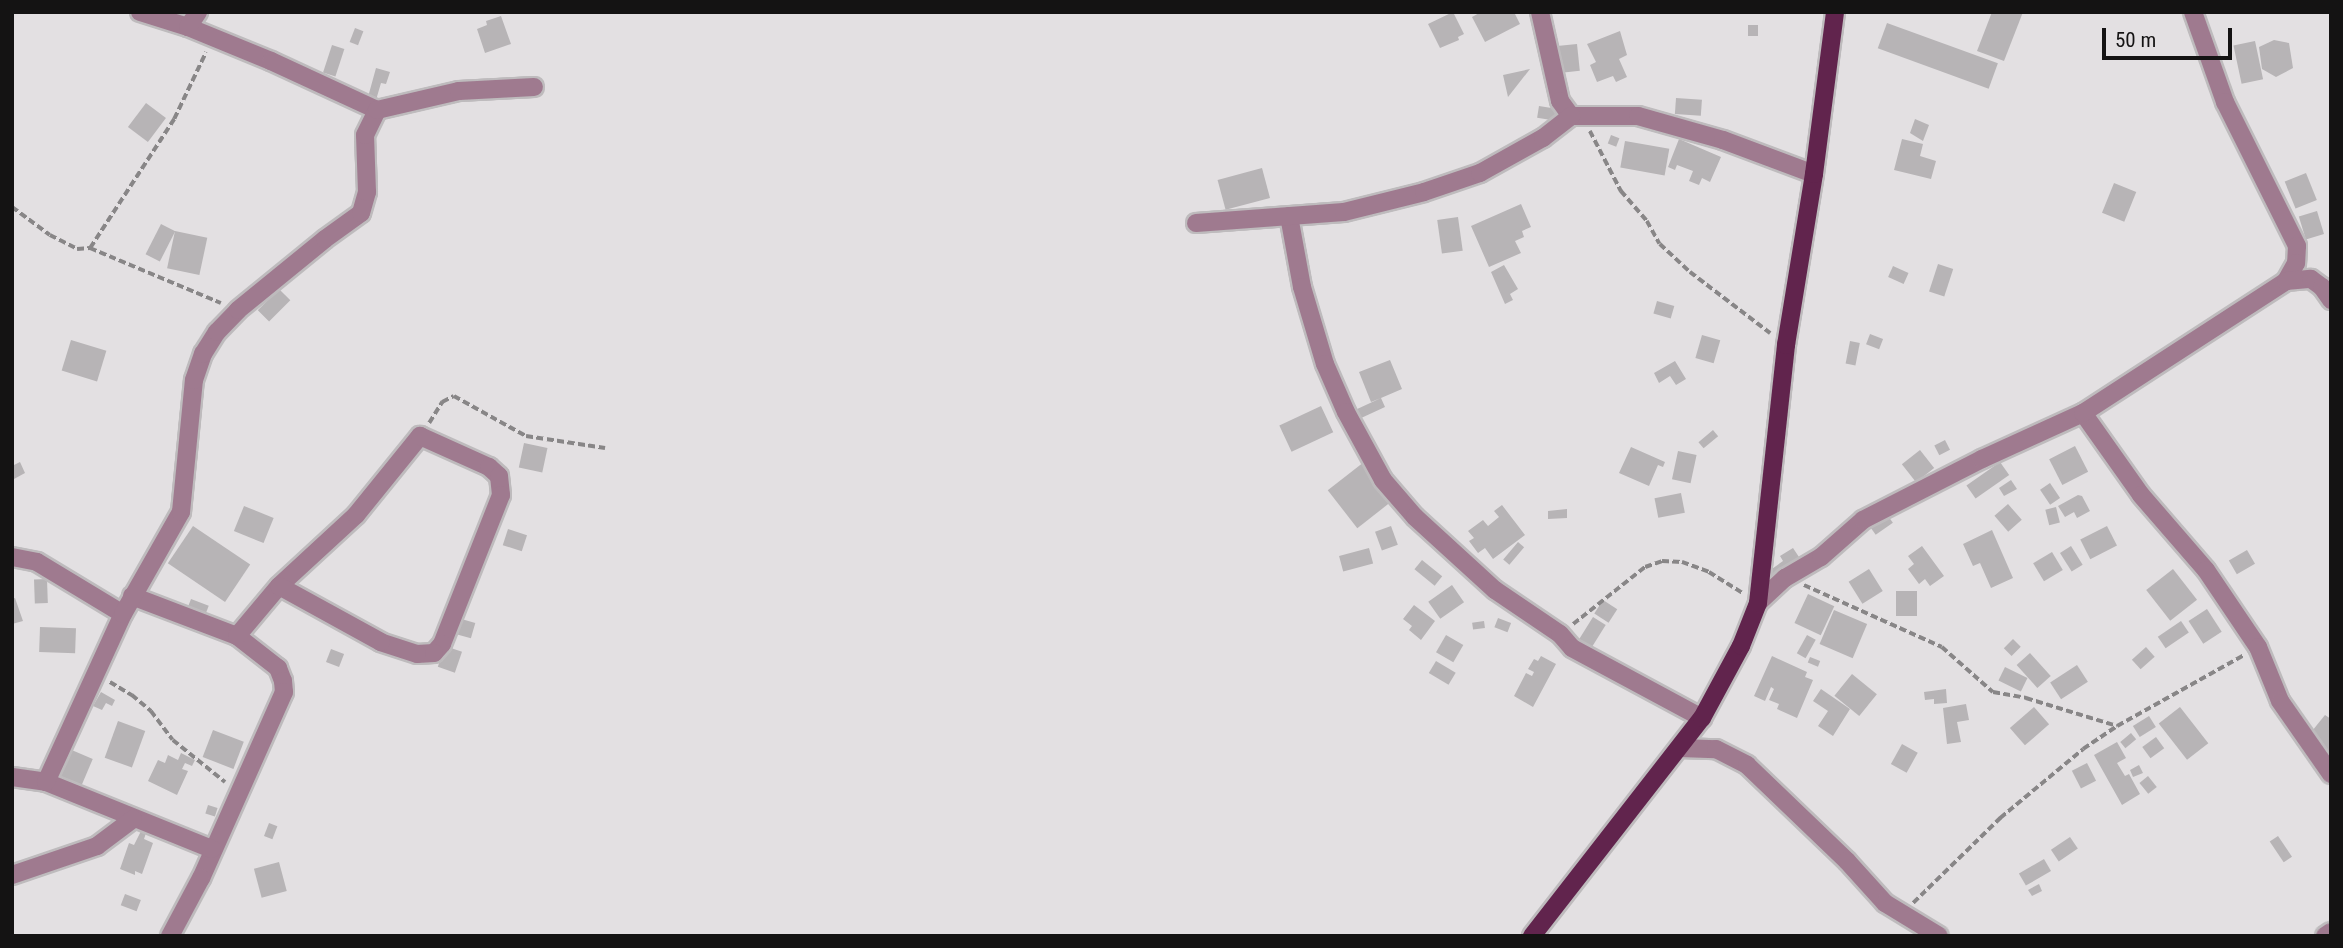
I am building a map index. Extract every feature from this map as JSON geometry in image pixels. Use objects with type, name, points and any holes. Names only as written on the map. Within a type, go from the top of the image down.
[{"type":"main road","points":[[1532,936],[1702,718],[1741,646],[1758,603],[1786,345],[1814,174],[1835,12]]},
{"type":"street","points":[[141,12],[193,20],[213,38],[377,110],[459,91],[534,87]]},
{"type":"street","points":[[1540,12],[1560,101],[1578,117]]},
{"type":"street","points":[[1758,603],[1786,578],[1821,557],[1863,520],[1982,458],[2084,413],[2286,281],[2296,263],[2297,246],[2225,102],[2193,12]]},
{"type":"street","points":[[46,782],[94,673],[132,596],[181,512],[194,380],[203,354],[217,332],[238,310],[362,213],[368,192],[365,135],[377,110]]},
{"type":"street","points":[[1196,223],[1344,212],[1424,192],[1480,173],[1578,117],[1638,116],[1723,140],[1814,174]]},
{"type":"street","points":[[1289,216],[1301,286],[1325,364],[1346,412],[1384,480],[1415,517],[1495,590],[1560,634],[1572,648],[1702,718]]},
{"type":"street","points":[[2286,281],[2311,279],[2322,287],[2331,300]]},
{"type":"street","points":[[2084,413],[2141,495],[2207,570],[2258,647],[2280,701],[2331,774]]},
{"type":"street","points":[[237,636],[279,586],[356,515],[421,436],[489,467],[499,476],[501,495],[448,630],[434,653],[417,654],[381,642],[279,586]]},
{"type":"street","points":[[12,556],[37,562],[123,614]]},
{"type":"street","points":[[132,596],[237,636],[278,668],[284,692],[170,936]]},
{"type":"street","points":[[1680,748],[1716,749],[1747,765],[1847,860],[1885,903],[1939,936]]},
{"type":"street","points":[[12,777],[46,782],[212,849]]},
{"type":"street","points":[[12,876],[97,846],[133,819]]},
{"type":"street","points":[[2325,936],[2331,932]]},
{"type":"path","points":[[90,248],[174,119],[213,38]]},
{"type":"path","points":[[1578,117],[1621,191],[1647,221],[1660,244],[1690,272],[1786,345]]},
{"type":"path","points":[[12,207],[50,235],[78,250],[90,248],[238,310]]},
{"type":"path","points":[[421,436],[442,402],[454,396],[526,436],[605,448]]},
{"type":"path","points":[[1560,634],[1645,567],[1662,561],[1682,562],[1709,572],[1758,603]]},
{"type":"path","points":[[1786,578],[1941,647],[1993,692],[2026,698],[2117,726]]},
{"type":"path","points":[[1901,914],[2038,785],[2117,726],[2258,647]]},
{"type":"path","points":[[94,673],[132,695],[150,711],[173,740],[237,792]]},
{"type":"building","points":[[1453,12],[1464,34],[1458,37],[1459,40],[1440,48],[1428,24]]},
{"type":"building","points":[[1481,12],[1514,12],[1520,24],[1485,42],[1472,17]]},
{"type":"building","points":[[1992,12],[2023,12],[2004,61],[1977,51]]},
{"type":"building","points":[[501,16],[511,44],[485,53],[477,29],[487,25],[486,21]]},
{"type":"building","points":[[1887,23],[1998,63],[1989,89],[1878,48]]},
{"type":"building","points":[[1748,25],[1758,25],[1758,36],[1748,36]]},
{"type":"building","points":[[355,28],[363,31],[358,45],[350,42]]},
{"type":"building","points":[[1620,31],[1627,55],[1619,59],[1627,77],[1616,82],[1613,76],[1597,82],[1590,65],[1596,62],[1587,44]]},
{"type":"building","points":[[2274,40],[2289,43],[2293,68],[2276,77],[2262,69],[2259,47]]},
{"type":"building","points":[[2255,41],[2263,79],[2242,84],[2233,46]]},
{"type":"building","points":[[1577,44],[1580,71],[1555,73],[1552,47]]},
{"type":"building","points":[[332,45],[344,49],[335,77],[323,73]]},
{"type":"building","points":[[376,68],[390,72],[386,84],[381,83],[376,100],[368,97]]},
{"type":"building","points":[[1530,69],[1508,97],[1503,75]]},
{"type":"building","points":[[1676,98],[1702,100],[1701,116],[1675,114]]},
{"type":"building","points":[[146,103],[166,118],[148,142],[128,127]]},
{"type":"building","points":[[1539,106],[1558,109],[1556,121],[1537,118]]},
{"type":"building","points":[[1915,119],[1929,125],[1923,141],[1910,133]]},
{"type":"building","points":[[1611,135],[1619,138],[1616,147],[1608,143]]},
{"type":"building","points":[[1679,139],[1721,157],[1710,182],[1702,178],[1699,185],[1689,181],[1693,171],[1677,165],[1675,170],[1668,167]]},
{"type":"building","points":[[1902,139],[1923,144],[1920,156],[1936,161],[1931,179],[1894,170]]},
{"type":"building","points":[[1625,141],[1669,149],[1665,175],[1620,168]]},
{"type":"building","points":[[1262,168],[1270,198],[1226,210],[1218,180]]},
{"type":"building","points":[[2306,173],[2317,200],[2296,209],[2285,182]]},
{"type":"building","points":[[2114,183],[2136,192],[2124,222],[2102,213]]},
{"type":"building","points":[[1521,204],[1531,227],[1522,231],[1524,237],[1515,241],[1521,253],[1489,267],[1471,226]]},
{"type":"building","points":[[2317,211],[2324,234],[2306,240],[2299,217]]},
{"type":"building","points":[[1458,217],[1463,251],[1442,254],[1437,220]]},
{"type":"building","points":[[161,224],[175,231],[160,262],[146,254]]},
{"type":"building","points":[[175,231],[207,238],[199,275],[167,268]]},
{"type":"building","points":[[1938,264],[1953,269],[1944,297],[1929,292]]},
{"type":"building","points":[[1504,265],[1518,289],[1510,294],[1513,300],[1505,304],[1491,272]]},
{"type":"building","points":[[1893,266],[1909,273],[1904,284],[1888,277]]},
{"type":"building","points":[[279,289],[290,300],[269,322],[258,310]]},
{"type":"building","points":[[1657,301],[1674,306],[1671,318],[1653,313]]},
{"type":"building","points":[[1870,334],[1883,339],[1879,349],[1866,344]]},
{"type":"building","points":[[1702,335],[1720,340],[1714,363],[1695,358]]},
{"type":"building","points":[[71,340],[106,351],[97,381],[62,371]]},
{"type":"building","points":[[1850,341],[1860,343],[1855,365],[1846,364]]},
{"type":"building","points":[[1390,360],[1402,389],[1371,402],[1359,372]]},
{"type":"building","points":[[1675,361],[1686,379],[1676,385],[1670,376],[1659,383],[1654,373]]},
{"type":"building","points":[[1381,398],[1385,407],[1359,419],[1355,410]]},
{"type":"building","points":[[1321,406],[1333,432],[1292,452],[1279,425]]},
{"type":"building","points":[[1713,430],[1718,436],[1704,448],[1698,442]]},
{"type":"building","points":[[1945,440],[1950,450],[1939,455],[1934,445]]},
{"type":"building","points":[[524,443],[547,448],[542,472],[519,467]]},
{"type":"building","points":[[2075,446],[2088,472],[2062,485],[2049,459]]},
{"type":"building","points":[[1631,447],[1665,462],[1663,467],[1658,465],[1649,486],[1619,473]]},
{"type":"building","points":[[1920,450],[1934,468],[1916,482],[1902,464]]},
{"type":"building","points":[[1678,451],[1697,455],[1691,483],[1672,479]]},
{"type":"building","points":[[20,462],[25,473],[14,479],[12,466]]},
{"type":"building","points":[[1364,462],[1394,500],[1357,528],[1328,490]]},
{"type":"building","points":[[2000,462],[2009,475],[1976,499],[1966,486]]},
{"type":"building","points":[[2011,480],[2017,489],[2004,496],[1999,488]]},
{"type":"building","points":[[2050,483],[2060,498],[2050,505],[2040,490]]},
{"type":"building","points":[[1681,493],[1685,513],[1658,518],[1654,498]]},
{"type":"building","points":[[2078,495],[2082,496],[2090,511],[2077,518],[2074,512],[2065,517],[2058,506]]},
{"type":"building","points":[[2008,504],[2022,520],[2008,532],[1994,516]]},
{"type":"building","points":[[1502,505],[1525,535],[1493,559],[1485,548],[1478,553],[1469,541],[1474,538],[1468,531],[1483,520],[1488,526],[1499,517],[1494,511]]},
{"type":"building","points":[[244,506],[274,518],[264,543],[234,531]]},
{"type":"building","points":[[2056,507],[2060,523],[2049,525],[2045,510]]},
{"type":"building","points":[[1567,509],[1567,518],[1548,519],[1548,511]]},
{"type":"building","points":[[1886,513],[1893,523],[1876,535],[1869,525]]},
{"type":"building","points":[[193,526],[250,565],[225,602],[168,563]]},
{"type":"building","points":[[1391,526],[1398,545],[1382,551],[1375,532]]},
{"type":"building","points":[[2107,526],[2117,546],[2090,559],[2080,540]]},
{"type":"building","points":[[508,529],[527,535],[522,551],[503,545]]},
{"type":"building","points":[[1992,530],[2013,578],[1991,588],[1980,563],[1973,566],[1963,544]]},
{"type":"building","points":[[1518,542],[1524,547],[1509,565],[1503,560]]},
{"type":"building","points":[[1922,546],[1944,576],[1930,586],[1925,579],[1919,584],[1908,569],[1914,564],[1908,556]]},
{"type":"building","points":[[2071,546],[2083,565],[2072,572],[2060,553]]},
{"type":"building","points":[[1369,548],[1373,563],[1343,571],[1339,556]]},
{"type":"building","points":[[1793,548],[1799,557],[1794,561],[1797,566],[1775,580],[1769,571],[1783,561],[1780,556]]},
{"type":"building","points":[[2247,550],[2255,564],[2237,574],[2229,561]]},
{"type":"building","points":[[2052,552],[2063,570],[2044,581],[2033,563]]},
{"type":"building","points":[[1422,560],[1442,576],[1435,586],[1414,569]]},
{"type":"building","points":[[1869,569],[1883,591],[1862,604],[1849,582]]},
{"type":"building","points":[[2173,569],[2197,600],[2170,621],[2146,590]]},
{"type":"building","points":[[34,579],[47,579],[48,603],[35,603]]},
{"type":"building","points":[[1452,585],[1464,602],[1440,619],[1428,602]]},
{"type":"building","points":[[1896,591],[1917,591],[1917,616],[1896,616]]},
{"type":"building","points":[[1808,594],[1834,606],[1821,635],[1794,623]]},
{"type":"building","points":[[15,598],[23,621],[12,624],[12,599]]},
{"type":"building","points":[[191,599],[209,606],[201,626],[183,620]]},
{"type":"building","points":[[1603,600],[1617,609],[1609,623],[1594,613]]},
{"type":"building","points":[[1414,605],[1435,621],[1421,640],[1409,630],[1412,626],[1403,619]]},
{"type":"building","points":[[2207,609],[2222,632],[2203,644],[2189,621]]},
{"type":"building","points":[[1834,610],[1867,624],[1853,658],[1820,644]]},
{"type":"building","points":[[1593,617],[1606,625],[1589,651],[1577,643]]},
{"type":"building","points":[[458,618],[475,623],[471,638],[454,633]]},
{"type":"building","points":[[1498,618],[1511,623],[1507,632],[1494,627]]},
{"type":"building","points":[[1484,621],[1485,628],[1473,630],[1472,623]]},
{"type":"building","points":[[2181,621],[2189,633],[2166,648],[2158,637]]},
{"type":"building","points":[[40,627],[76,628],[75,653],[39,652]]},
{"type":"building","points":[[1446,635],[1463,645],[1453,662],[1436,652]]},
{"type":"building","points":[[1807,635],[1816,640],[1806,658],[1797,653]]},
{"type":"building","points":[[2013,639],[2021,647],[2012,656],[2004,648]]},
{"type":"building","points":[[445,646],[462,652],[455,673],[438,667]]},
{"type":"building","points":[[2146,647],[2155,657],[2141,669],[2132,660]]},
{"type":"building","points":[[331,649],[344,654],[339,667],[326,662]]},
{"type":"building","points":[[2030,653],[2051,676],[2037,688],[2017,665]]},
{"type":"building","points":[[1541,656],[1556,664],[1533,707],[1514,696],[1526,673],[1532,676],[1534,672],[1528,669],[1534,659],[1538,661]]},
{"type":"building","points":[[1772,656],[1807,672],[1805,677],[1813,680],[1797,718],[1777,709],[1779,704],[1769,700],[1774,689],[1771,687],[1765,701],[1754,696]]},
{"type":"building","points":[[1810,657],[1820,661],[1818,667],[1808,663]]},
{"type":"building","points":[[1436,661],[1456,673],[1449,685],[1429,673]]},
{"type":"building","points":[[2077,665],[2088,682],[2061,699],[2050,682]]},
{"type":"building","points":[[2005,667],[2027,678],[2021,691],[1998,680]]},
{"type":"building","points":[[1852,674],[1877,694],[1859,716],[1834,696]]},
{"type":"building","points":[[1821,689],[1850,709],[1833,736],[1818,726],[1828,711],[1813,701]]},
{"type":"building","points":[[1946,689],[1947,703],[1934,704],[1934,699],[1925,700],[1924,692]]},
{"type":"building","points":[[101,692],[115,700],[112,706],[106,703],[102,710],[93,706]]},
{"type":"building","points":[[1966,704],[1969,720],[1957,722],[1961,742],[1947,744],[1943,708]]},
{"type":"building","points":[[2034,707],[2049,724],[2025,745],[2010,728]]},
{"type":"building","points":[[2180,707],[2208,743],[2187,760],[2159,724]]},
{"type":"building","points":[[2325,715],[2331,719],[2331,749],[2328,753],[2308,736]]},
{"type":"building","points":[[2149,716],[2156,727],[2140,737],[2133,726]]},
{"type":"building","points":[[118,721],[145,731],[132,768],[105,758]]},
{"type":"building","points":[[213,730],[244,742],[233,769],[203,757]]},
{"type":"building","points":[[2131,733],[2136,739],[2125,748],[2120,742]]},
{"type":"building","points":[[2156,737],[2164,748],[2150,758],[2142,747]]},
{"type":"building","points":[[2117,742],[2126,758],[2117,763],[2125,776],[2129,774],[2140,794],[2122,805],[2094,755]]},
{"type":"building","points":[[1902,744],[1918,753],[1907,773],[1891,764]]},
{"type":"building","points":[[67,748],[93,759],[79,790],[54,779]]},
{"type":"building","points":[[181,753],[195,760],[192,766],[185,763],[182,769],[188,771],[177,795],[148,781],[158,760],[165,763],[168,755],[178,760]]},
{"type":"building","points":[[2087,763],[2096,781],[2081,789],[2072,771]]},
{"type":"building","points":[[2139,765],[2143,773],[2133,777],[2130,770]]},
{"type":"building","points":[[2148,776],[2157,787],[2148,794],[2139,783]]},
{"type":"building","points":[[208,805],[218,808],[215,817],[205,814]]},
{"type":"building","points":[[269,823],[277,826],[272,839],[264,836]]},
{"type":"building","points":[[141,831],[146,833],[144,839],[153,843],[142,874],[135,871],[135,875],[120,869],[129,843],[134,845]]},
{"type":"building","points":[[2278,836],[2292,857],[2284,862],[2270,842]]},
{"type":"building","points":[[2070,837],[2078,849],[2059,861],[2051,850]]},
{"type":"building","points":[[2044,859],[2051,871],[2026,886],[2019,874]]},
{"type":"building","points":[[279,862],[287,891],[262,898],[254,869]]},
{"type":"building","points":[[2039,884],[2042,891],[2032,896],[2028,890]]},
{"type":"building","points":[[125,894],[141,900],[137,911],[121,905]]}]
